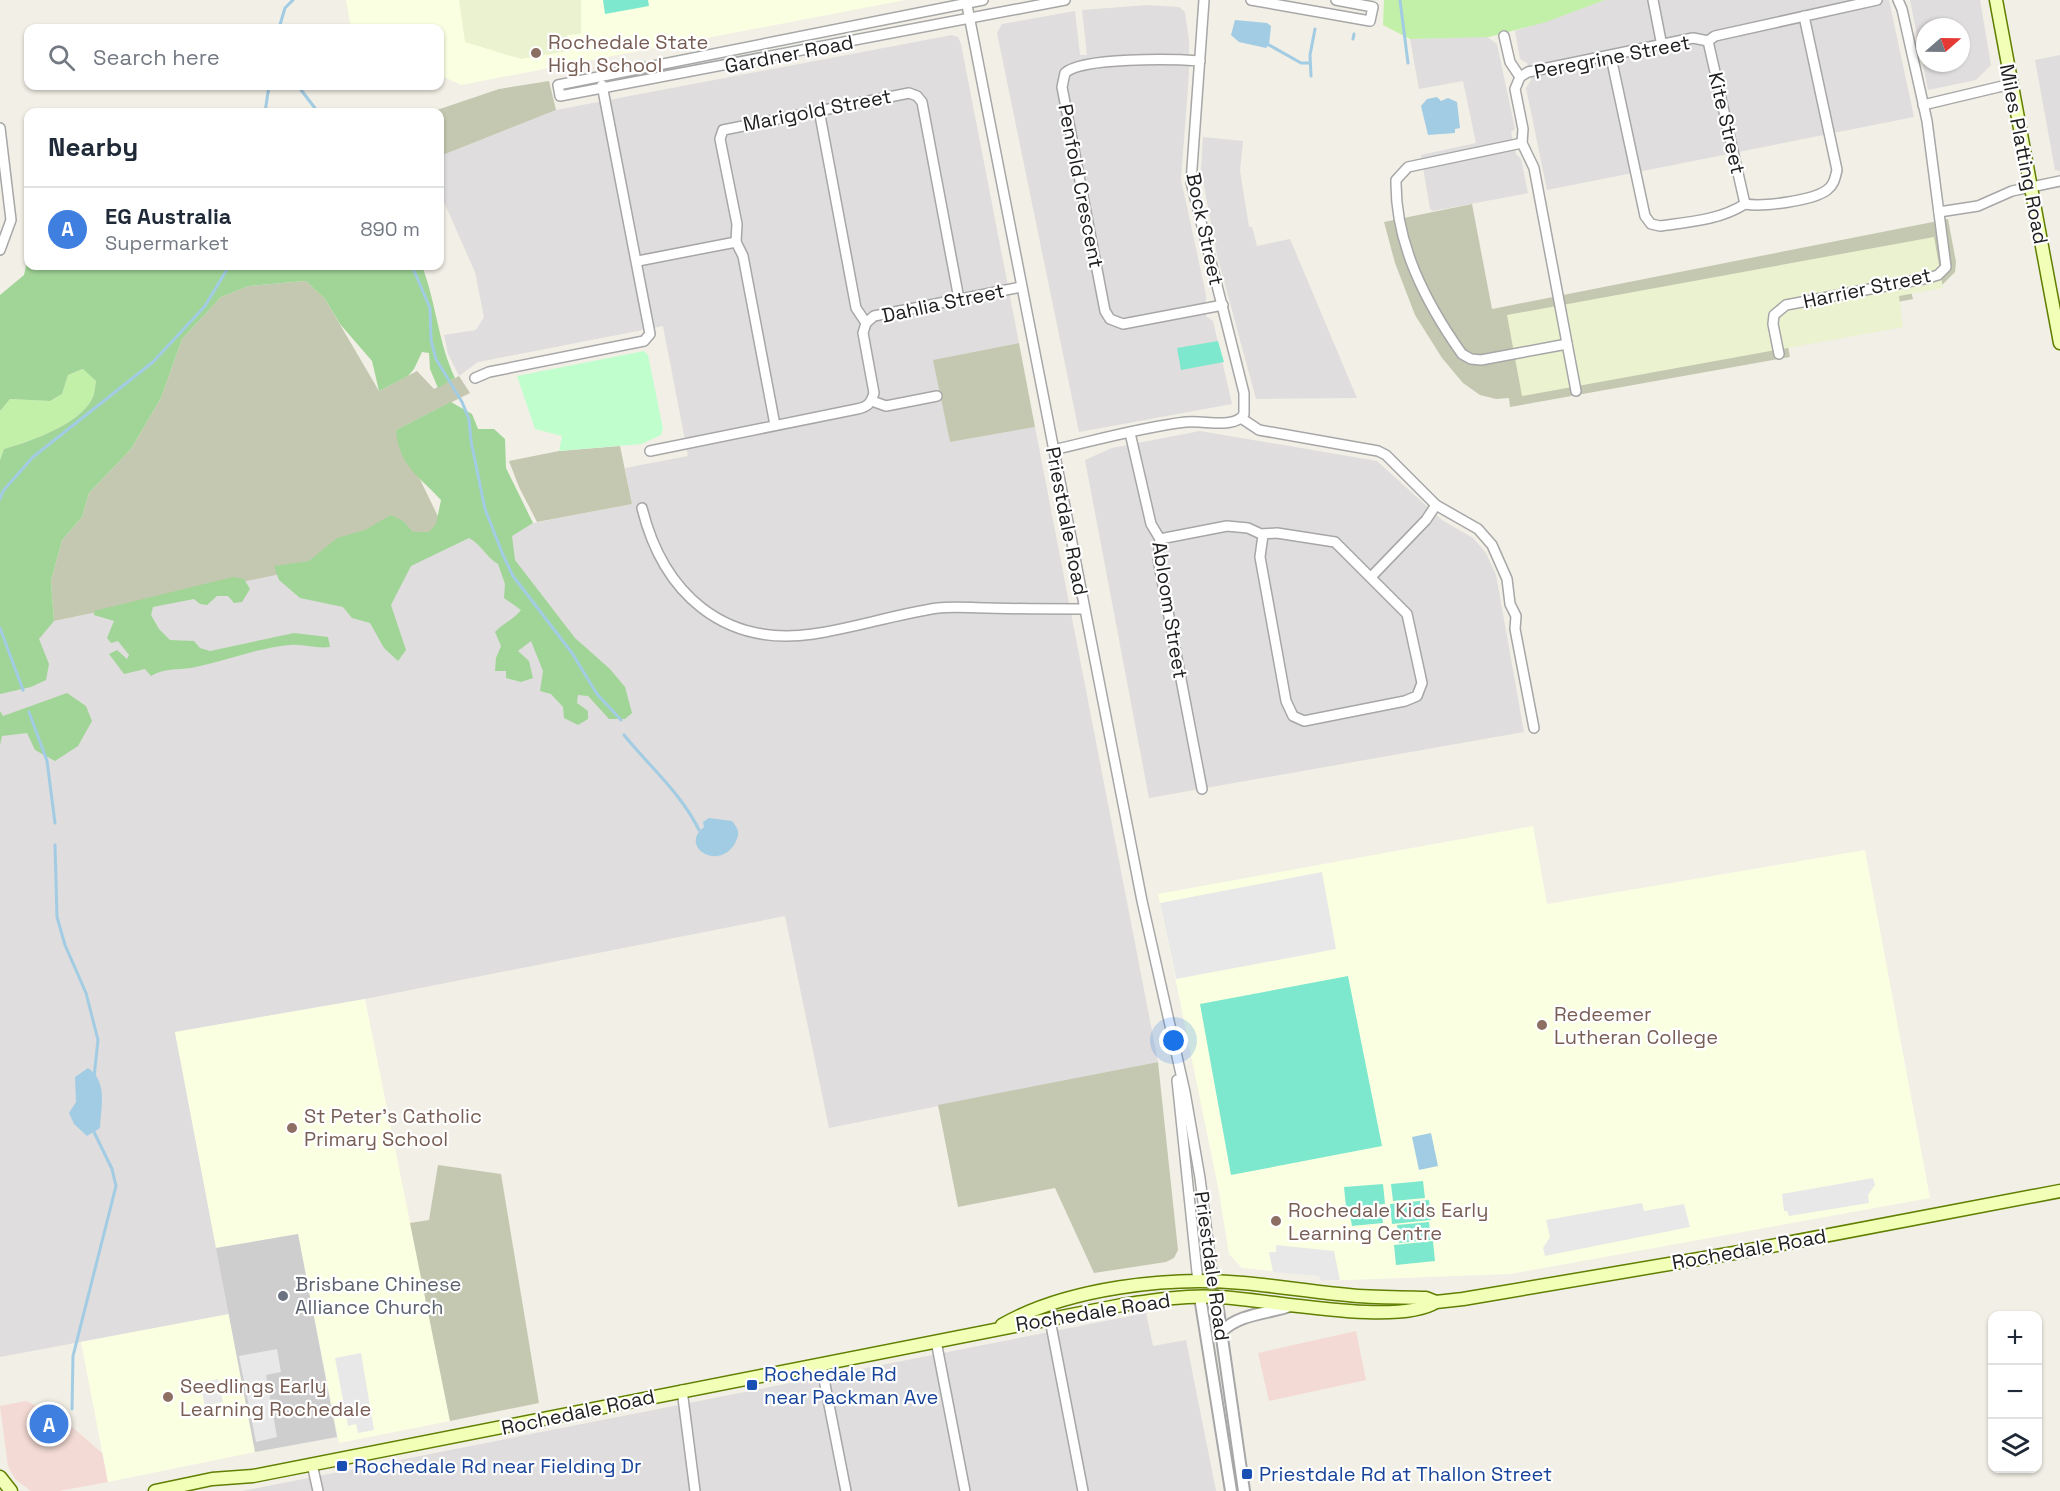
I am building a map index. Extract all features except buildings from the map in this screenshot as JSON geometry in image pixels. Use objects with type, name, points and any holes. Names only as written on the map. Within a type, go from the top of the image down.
[{"type":"main road","name":"Miles Platting Road","points":[[1996,0],[2060,343]]},
{"type":"main road","name":"Rochedale Road","points":[[155,1491],[312,1464],[1000,1327],[1050,1320],[1122,1305],[1216,1296],[1381,1312],[1426,1308],[1436,1302],[1489,1296],[1740,1252],[2060,1191]]},
{"type":"main road","name":"Rochedale Road","points":[[1000,1327],[1025,1312],[1089,1295],[1150,1285],[1213,1281],[1349,1295],[1426,1298],[1436,1302]]},
{"type":"main road","name":"Priestdale Road","points":[[1213,1281],[1216,1296]]},
{"type":"main road","name":"Priestdale Road","points":[[1198,1282],[1200,1297]]},
{"type":"main road","points":[[0,1477],[11,1491]]},
{"type":"street","name":"Gardner Road","points":[[983,0],[558,85],[560,96],[970,20],[1065,0]]},
{"type":"street","name":"Bock Street","points":[[1204,0],[1191,182],[1244,393],[1244,414],[1241,418]]},
{"type":"street","points":[[1251,0],[1370,21],[1372,7],[1336,0]]},
{"type":"street","points":[[1653,0],[1662,46]]},
{"type":"street","name":"Peregrine Street","points":[[1576,391],[1534,168],[1522,143],[1523,129],[1515,89],[1520,77],[1528,72],[1611,57],[1693,38],[1708,41],[1715,36],[1878,0]]},
{"type":"street","name":"Harrier Street","points":[[1779,354],[1773,324],[1774,315],[1786,305],[1938,275],[1946,267],[1947,259],[1923,105],[1902,9],[1898,0]]},
{"type":"street","name":"Priestdale Road","points":[[966,2],[1142,901],[1185,1092],[1200,1178],[1213,1281]]},
{"type":"street","points":[[1611,57],[1645,216],[1651,224],[1660,226],[1717,217],[1745,204],[1758,206],[1813,196],[1827,191],[1834,183],[1837,170],[1804,16]]},
{"type":"street","points":[[1504,36],[1510,62],[1520,77]]},
{"type":"street","name":"Kite Street","points":[[1708,41],[1745,204]]},
{"type":"street","name":"Penfold Crescent","points":[[1200,61],[1142,61],[1076,66],[1065,73],[1062,87],[1105,311],[1110,319],[1123,324],[1223,305]]},
{"type":"street","points":[[475,378],[489,372],[648,338],[651,329],[601,76]]},
{"type":"street","points":[[1923,105],[2011,84]]},
{"type":"street","name":"Marigold Street","points":[[736,242],[737,224],[720,139],[723,130],[909,93],[917,96],[922,102],[959,299]]},
{"type":"street","points":[[650,451],[857,410],[866,407],[872,401],[874,393],[863,333],[866,322],[856,308],[819,110]]},
{"type":"street","points":[[0,128],[11,220],[0,250]]},
{"type":"street","points":[[1522,143],[1408,166],[1396,180],[1399,226],[1406,250],[1422,286],[1462,354],[1471,360],[1481,360],[1567,344]]},
{"type":"street","points":[[1939,212],[1978,206],[2002,194],[2060,181]]},
{"type":"street","points":[[638,261],[736,242],[743,256],[775,425]]},
{"type":"street","name":"Dahlia Street","points":[[866,322],[874,316],[1021,287]]},
{"type":"street","points":[[872,401],[886,406],[937,396]]},
{"type":"street","points":[[1053,450],[1182,422],[1210,421],[1227,424],[1241,418],[1259,430],[1378,451],[1386,455],[1436,506],[1478,529],[1492,545],[1507,579],[1510,604],[1516,616],[1515,629],[1534,728]]},
{"type":"street","name":"Abloom Street","points":[[1130,433],[1151,524],[1160,538],[1158,559],[1174,653],[1180,662],[1179,669],[1202,789]]},
{"type":"street","points":[[1371,577],[1426,520],[1436,506]]},
{"type":"street","points":[[642,508],[649,536],[676,585],[710,614],[739,629],[770,636],[813,634],[941,608],[1084,609]]},
{"type":"street","points":[[1160,538],[1227,526],[1248,528],[1263,535],[1277,533],[1335,542],[1371,577],[1410,621],[1422,683],[1421,689],[1412,699],[1298,720],[1293,716],[1286,701],[1260,557],[1263,535]]},
{"type":"street","name":"Priestdale Road","points":[[1173,1042],[1198,1282]]},
{"type":"street","name":"Priestdale Road","points":[[1216,1296],[1244,1491]]},
{"type":"street","name":"Priestdale Road","points":[[1200,1297],[1231,1491]]},
{"type":"street","points":[[1222,1331],[1239,1318],[1270,1314],[1296,1304]]},
{"type":"street","points":[[1050,1320],[1083,1491]]},
{"type":"street","points":[[936,1341],[965,1491]]},
{"type":"street","points":[[821,1364],[846,1491]]},
{"type":"street","points":[[682,1390],[695,1491]]},
{"type":"street","points":[[312,1464],[318,1491]]},
{"type":"shaded area","name":"Rochedale State High School","points":[[346,0],[905,0],[461,85],[444,77],[444,24],[350,24]]},
{"type":"shaded area","points":[[459,0],[581,0],[581,34],[567,35],[568,51],[521,59],[465,42]]},
{"type":"shaded area","points":[[1605,0],[1889,0],[1914,117],[1547,190],[1526,88],[1531,80],[1527,63],[1520,59],[1515,31]]},
{"type":"shaded area","points":[[1910,0],[1980,0],[1991,65],[1976,80],[1928,90],[1924,72],[1970,72],[1970,18],[1916,18],[1916,30]]},
{"type":"shaded area","points":[[1147,5],[1179,7],[1185,12],[1189,41],[1189,73],[1181,179],[1206,295],[1206,316],[1213,321],[1232,404],[1079,432],[997,33],[1002,24],[1075,11],[1080,55],[1087,55],[1082,10]]},
{"type":"shaded area","points":[[952,35],[958,37],[1019,343],[934,360],[950,442],[1035,427],[1158,1062],[829,1128],[785,916],[365,999],[175,1032],[229,1314],[0,1357],[0,626],[54,621],[373,554],[632,504],[625,468],[688,456],[663,326],[478,362],[459,376],[448,354],[444,335],[476,330],[484,317],[475,272],[444,202],[444,154],[556,110]]},
{"type":"shaded area","points":[[1486,36],[1497,44],[1515,129],[1511,132],[1516,154],[1521,159],[1528,193],[1433,211],[1430,209],[1421,155],[1476,143],[1463,81],[1419,89],[1410,39]]},
{"type":"shaded area","points":[[2060,55],[2060,171],[2055,170],[2035,60]]},
{"type":"shaded area","points":[[549,81],[556,110],[444,154],[443,108],[499,89]]},
{"type":"shaded area","points":[[1203,137],[1243,141],[1240,171],[1249,227],[1252,227],[1257,246],[1290,239],[1357,398],[1256,399],[1217,255],[1201,170]]},
{"type":"shaded area","points":[[1472,204],[1492,309],[1948,219],[1956,262],[1955,272],[1942,285],[1911,291],[1913,299],[1784,324],[1790,357],[1510,407],[1509,398],[1496,399],[1480,395],[1463,383],[1442,358],[1415,315],[1395,263],[1384,222]]},
{"type":"shaded area","points":[[1934,237],[1943,288],[1899,296],[1903,327],[1522,396],[1507,315]]},
{"type":"shaded area","points":[[306,281],[325,299],[379,391],[417,371],[434,389],[459,376],[470,393],[396,430],[449,539],[54,621],[51,581],[62,540],[82,517],[89,493],[131,449],[161,398],[182,339],[221,297],[249,286]]},
{"type":"shaded area","points":[[1019,343],[1035,427],[950,442],[933,360]]},
{"type":"shaded area","points":[[1200,431],[1377,461],[1442,520],[1473,538],[1486,553],[1496,575],[1524,732],[1149,798],[1085,460],[1112,448]]},
{"type":"shaded area","points":[[620,446],[632,504],[537,522],[509,461],[559,451]]},
{"type":"shaded area","name":"Redeemer Lutheran College","points":[[1533,826],[1547,904],[1865,850],[1930,1198],[1510,1274],[1321,1281],[1319,1276],[1242,1268],[1229,1254],[1219,1192],[1158,894]]},
{"type":"shaded area","points":[[1322,872],[1336,949],[1176,979],[1160,903]]},
{"type":"shaded area","name":"St Peter's Catholic Primary School","points":[[365,999],[450,1421],[339,1443],[298,1234],[216,1248],[175,1032]]},
{"type":"shaded area","points":[[1158,1062],[1178,1250],[1174,1258],[1166,1262],[1094,1273],[1055,1188],[958,1207],[938,1105]]},
{"type":"shaded area","points":[[438,1165],[501,1174],[539,1403],[450,1421],[410,1223],[429,1220]]},
{"type":"shaded area","points":[[1873,1178],[1875,1185],[1868,1195],[1869,1203],[1789,1216],[1787,1211],[1784,1211],[1782,1194]]},
{"type":"shaded area","points":[[1642,1203],[1644,1211],[1684,1204],[1690,1227],[1545,1256],[1543,1248],[1550,1237],[1546,1220]]},
{"type":"shaded area","points":[[298,1234],[337,1437],[255,1452],[216,1248]]},
{"type":"shaded area","points":[[1276,1245],[1334,1251],[1340,1280],[1321,1281],[1319,1276],[1273,1272],[1269,1252],[1276,1252]]},
{"type":"shaded area","points":[[1146,1313],[1153,1346],[1186,1340],[1216,1491],[242,1491]]},
{"type":"shaded area","name":"Seedlings Early Learning Rochedale","points":[[229,1314],[255,1452],[108,1482],[81,1342]]},
{"type":"shaded area","points":[[1356,1331],[1366,1380],[1269,1401],[1258,1353]]},
{"type":"shaded area","points":[[277,1349],[281,1372],[266,1375],[277,1437],[256,1442],[239,1356]]},
{"type":"shaded area","points":[[361,1353],[374,1430],[358,1433],[356,1424],[348,1426],[335,1358]]},
{"type":"shaded area","points":[[218,1379],[223,1402],[205,1406],[200,1383]]},
{"type":"shaded area","points":[[26,1401],[63,1419],[103,1454],[108,1482],[59,1491],[31,1491],[15,1479],[8,1466],[0,1406]]},
{"type":"green space","points":[[603,0],[648,0],[649,6],[605,14]]},
{"type":"green space","points":[[1384,0],[1605,0],[1546,22],[1489,37],[1410,39],[1383,25]]},
{"type":"green space","points":[[25,270],[423,270],[449,364],[455,378],[438,388],[430,369],[429,353],[422,352],[408,376],[379,391],[372,361],[340,324],[325,299],[306,281],[249,286],[221,297],[182,339],[161,398],[131,449],[89,493],[82,517],[62,540],[51,581],[54,621],[39,639],[49,664],[46,680],[31,687],[0,694],[0,460],[4,449],[40,437],[77,416],[92,399],[96,381],[83,369],[68,375],[62,394],[50,401],[10,399],[0,411],[0,295],[24,275]]},
{"type":"green space","points":[[1218,341],[1224,362],[1181,370],[1177,348]]},
{"type":"green space","points":[[644,351],[648,355],[663,429],[661,435],[641,444],[559,451],[562,436],[535,429],[517,376]]},
{"type":"green space","points":[[84,369],[96,381],[93,397],[86,408],[66,424],[27,442],[4,449],[0,460],[0,411],[10,399],[50,401],[62,394],[68,375]]},
{"type":"green space","points":[[451,402],[472,414],[478,429],[494,429],[505,439],[506,468],[533,523],[512,536],[515,560],[575,638],[610,669],[625,687],[632,713],[625,719],[609,719],[588,696],[578,695],[577,703],[588,711],[588,719],[578,725],[564,718],[563,707],[551,694],[540,691],[543,671],[531,641],[518,651],[529,661],[533,678],[521,682],[506,678],[506,671],[495,671],[496,658],[501,646],[495,632],[521,610],[504,598],[505,584],[498,564],[469,538],[411,566],[391,605],[406,650],[398,661],[384,648],[370,623],[352,618],[343,607],[300,598],[279,580],[274,566],[309,561],[337,538],[365,530],[391,515],[403,521],[413,532],[429,532],[436,524],[441,500],[405,461],[396,430]]},
{"type":"green space","points":[[233,577],[244,579],[250,589],[242,602],[234,603],[228,596],[217,596],[207,605],[200,604],[194,599],[153,607],[151,615],[159,629],[170,640],[194,641],[200,648],[210,651],[294,633],[328,637],[330,647],[295,645],[277,647],[191,668],[166,670],[151,676],[145,669],[124,674],[109,654],[117,650],[127,659],[129,655],[118,641],[111,643],[107,638],[114,621],[94,615],[94,611]]},
{"type":"green space","points":[[67,693],[86,706],[92,721],[78,746],[55,761],[35,750],[27,733],[2,736],[0,745],[0,711],[3,716]]},
{"type":"green space","points":[[1348,976],[1382,1146],[1231,1175],[1200,1004]]},
{"type":"green space","points":[[1423,1181],[1425,1198],[1393,1201],[1391,1184]]},
{"type":"green space","points":[[1383,1184],[1385,1204],[1346,1207],[1344,1187]]},
{"type":"green space","points":[[1429,1200],[1431,1220],[1392,1224],[1390,1204]]},
{"type":"green space","points":[[1381,1206],[1383,1223],[1352,1226],[1349,1209]]},
{"type":"green space","points":[[1429,1222],[1431,1240],[1399,1243],[1397,1225]]},
{"type":"green space","points":[[1433,1241],[1435,1261],[1396,1265],[1394,1245]]},
{"type":"water","points":[[1235,20],[1267,23],[1271,26],[1269,45],[1266,48],[1239,42],[1231,35]]},
{"type":"water","points":[[1437,97],[1441,101],[1448,98],[1457,102],[1460,128],[1455,129],[1455,133],[1428,135],[1421,106],[1427,99]]},
{"type":"water","points":[[709,818],[732,821],[738,830],[734,845],[719,856],[703,853],[696,841],[697,834],[704,827],[703,822]]},
{"type":"water","points":[[88,1068],[101,1087],[102,1103],[100,1128],[87,1136],[74,1124],[69,1113],[76,1102],[75,1077]]},
{"type":"water","points":[[1431,1133],[1438,1166],[1419,1170],[1412,1137]]},
{"type":"waterway","points":[[280,24],[285,8],[293,0]]},
{"type":"waterway","points":[[1400,0],[1408,63]]},
{"type":"waterway","points":[[1311,76],[1310,55],[1315,29]]},
{"type":"waterway","points":[[1353,39],[1354,34]]},
{"type":"waterway","points":[[1269,45],[1301,63],[1310,63]]},
{"type":"waterway","points":[[266,108],[268,90]]},
{"type":"waterway","points":[[301,90],[315,108]]},
{"type":"waterway","points":[[0,499],[3,491],[33,457],[153,362],[205,306],[227,270]]},
{"type":"waterway","points":[[414,270],[430,308],[431,340],[436,359],[462,402],[469,419],[471,441],[485,509],[503,555],[513,576],[572,653],[597,694],[621,720]]},
{"type":"waterway","points":[[0,628],[23,690]]},
{"type":"waterway","points":[[29,712],[47,761],[55,823]]},
{"type":"waterway","points":[[624,735],[674,792],[699,830]]},
{"type":"waterway","points":[[55,845],[57,917],[65,945],[86,993],[98,1040],[94,1077]]},
{"type":"waterway","points":[[72,1409],[73,1356],[116,1186],[112,1169],[93,1130]]},
{"type":"place","name":"Rochedale State High School","points":[[536,53]]},
{"type":"place","name":"Redeemer Lutheran College","points":[[1542,1025]]},
{"type":"place","name":"St Peter's Catholic Primary School","points":[[292,1128]]},
{"type":"place","name":"Rochedale Kids Early Learning Centre","points":[[1276,1221]]},
{"type":"place","name":"Brisbane Chinese Alliance Church","points":[[283,1296]]},
{"type":"place","name":"Rochedale Rd near Packman Ave","points":[[752,1385]]},
{"type":"place","name":"Seedlings Early Learning Rochedale","points":[[168,1397]]},
{"type":"place","name":"EG Australia","points":[[49,1424]]},
{"type":"place","name":"Rochedale Rd near Fielding Dr","points":[[342,1466]]},
{"type":"place","name":"Priestdale Rd at Thallon Street","points":[[1247,1474]]}]
